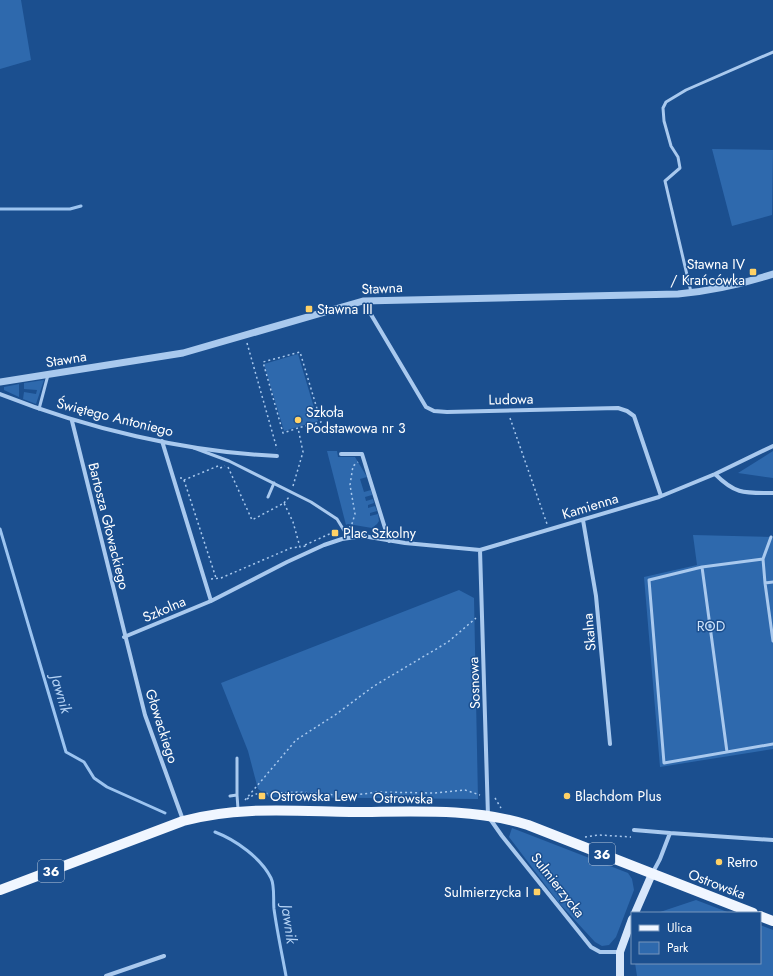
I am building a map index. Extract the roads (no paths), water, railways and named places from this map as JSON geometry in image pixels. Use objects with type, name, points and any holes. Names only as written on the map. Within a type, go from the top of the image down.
[{"type":"main road","name":"Ostrowska","points":[[0,890],[184,821],[213,814],[238,811],[414,812],[488,816],[528,825],[749,912]]},
{"type":"main road","points":[[635,912],[652,874]]},
{"type":"main road","points":[[761,916],[773,921]]},
{"type":"main road","points":[[620,976],[620,952],[631,922]]},
{"type":"street","name":"Stawna","points":[[0,382],[158,358],[245,336],[363,301],[648,296],[691,293],[743,283],[773,274]]},
{"type":"street","name":"Ludowa","points":[[363,301],[426,407],[434,411],[618,408],[627,411],[634,416],[661,496]]},
{"type":"street","name":"Świętego Antoniego","points":[[0,394],[72,421],[193,448],[244,455],[277,456]]},
{"type":"street","name":"Bartosza Głowackiego","points":[[72,421],[124,637]]},
{"type":"street","points":[[162,441],[211,601]]},
{"type":"street","name":"Kamienna","points":[[308,552],[324,545],[348,538],[363,536],[405,543],[480,550],[661,496],[716,474],[773,446]]},
{"type":"street","points":[[341,454],[362,454],[389,541]]},
{"type":"street","points":[[716,474],[734,490],[755,493],[773,493]]},
{"type":"street","name":"Skalna","points":[[582,520],[596,596],[610,744]]},
{"type":"street","name":"Sosnowa","points":[[480,550],[488,816]]},
{"type":"street","name":"Szkolna","points":[[124,637],[211,601],[308,552]]},
{"type":"street","name":"Głowackiego","points":[[124,637],[145,715],[184,821]]},
{"type":"street","name":"Sulmierzycka","points":[[488,816],[517,855],[591,947],[600,952],[620,952]]},
{"type":"street","points":[[634,830],[773,840]]},
{"type":"street","points":[[652,874],[660,859],[670,833]]},
{"type":"street","points":[[106,976],[164,956]]},
{"type":"lane","points":[[691,293],[666,181],[680,168],[678,157],[671,146],[666,132],[663,108],[666,102],[686,90],[773,52]]},
{"type":"lane","points":[[39,409],[48,375]]},
{"type":"lane","points":[[193,448],[229,461],[291,491],[330,513],[337,519],[348,538]]},
{"type":"lane","points":[[268,496],[274,483]]},
{"type":"lane","points":[[771,537],[762,559],[773,641]]},
{"type":"lane","points":[[762,559],[702,567],[649,580],[664,763],[773,744]]},
{"type":"lane","points":[[702,567],[727,752]]},
{"type":"lane","points":[[765,583],[773,582]]},
{"type":"lane","points":[[237,758],[238,811]]},
{"type":"lane","points":[[230,796],[238,795]]},
{"type":"waterway","points":[[0,209],[70,209],[81,206]]},
{"type":"waterway","name":"Jawnik","points":[[0,529],[66,752],[84,762],[94,778],[107,787],[165,813]]},
{"type":"waterway","name":"Jawnik","points":[[215,832],[223,835],[247,850],[261,864],[271,878],[274,893],[275,917],[286,976]]},
{"type":"place","name":"Stawna IV / Krańcówka","points":[[753,272]]},
{"type":"place","name":"Stawna III","points":[[309,309]]},
{"type":"place","name":"Szkoła Podstawowa nr 3","points":[[298,420]]},
{"type":"place","name":"Plac Szkolny","points":[[335,533]]},
{"type":"place","name":"Ostrowska Lew","points":[[262,796]]},
{"type":"place","name":"Blachdom Plus","points":[[567,796]]},
{"type":"place","name":"Retro","points":[[719,862]]},
{"type":"place","name":"Sulmierzycka I","points":[[537,892]]},
{"type":"park label","name":"ROD","points":[[711,626]]}]
